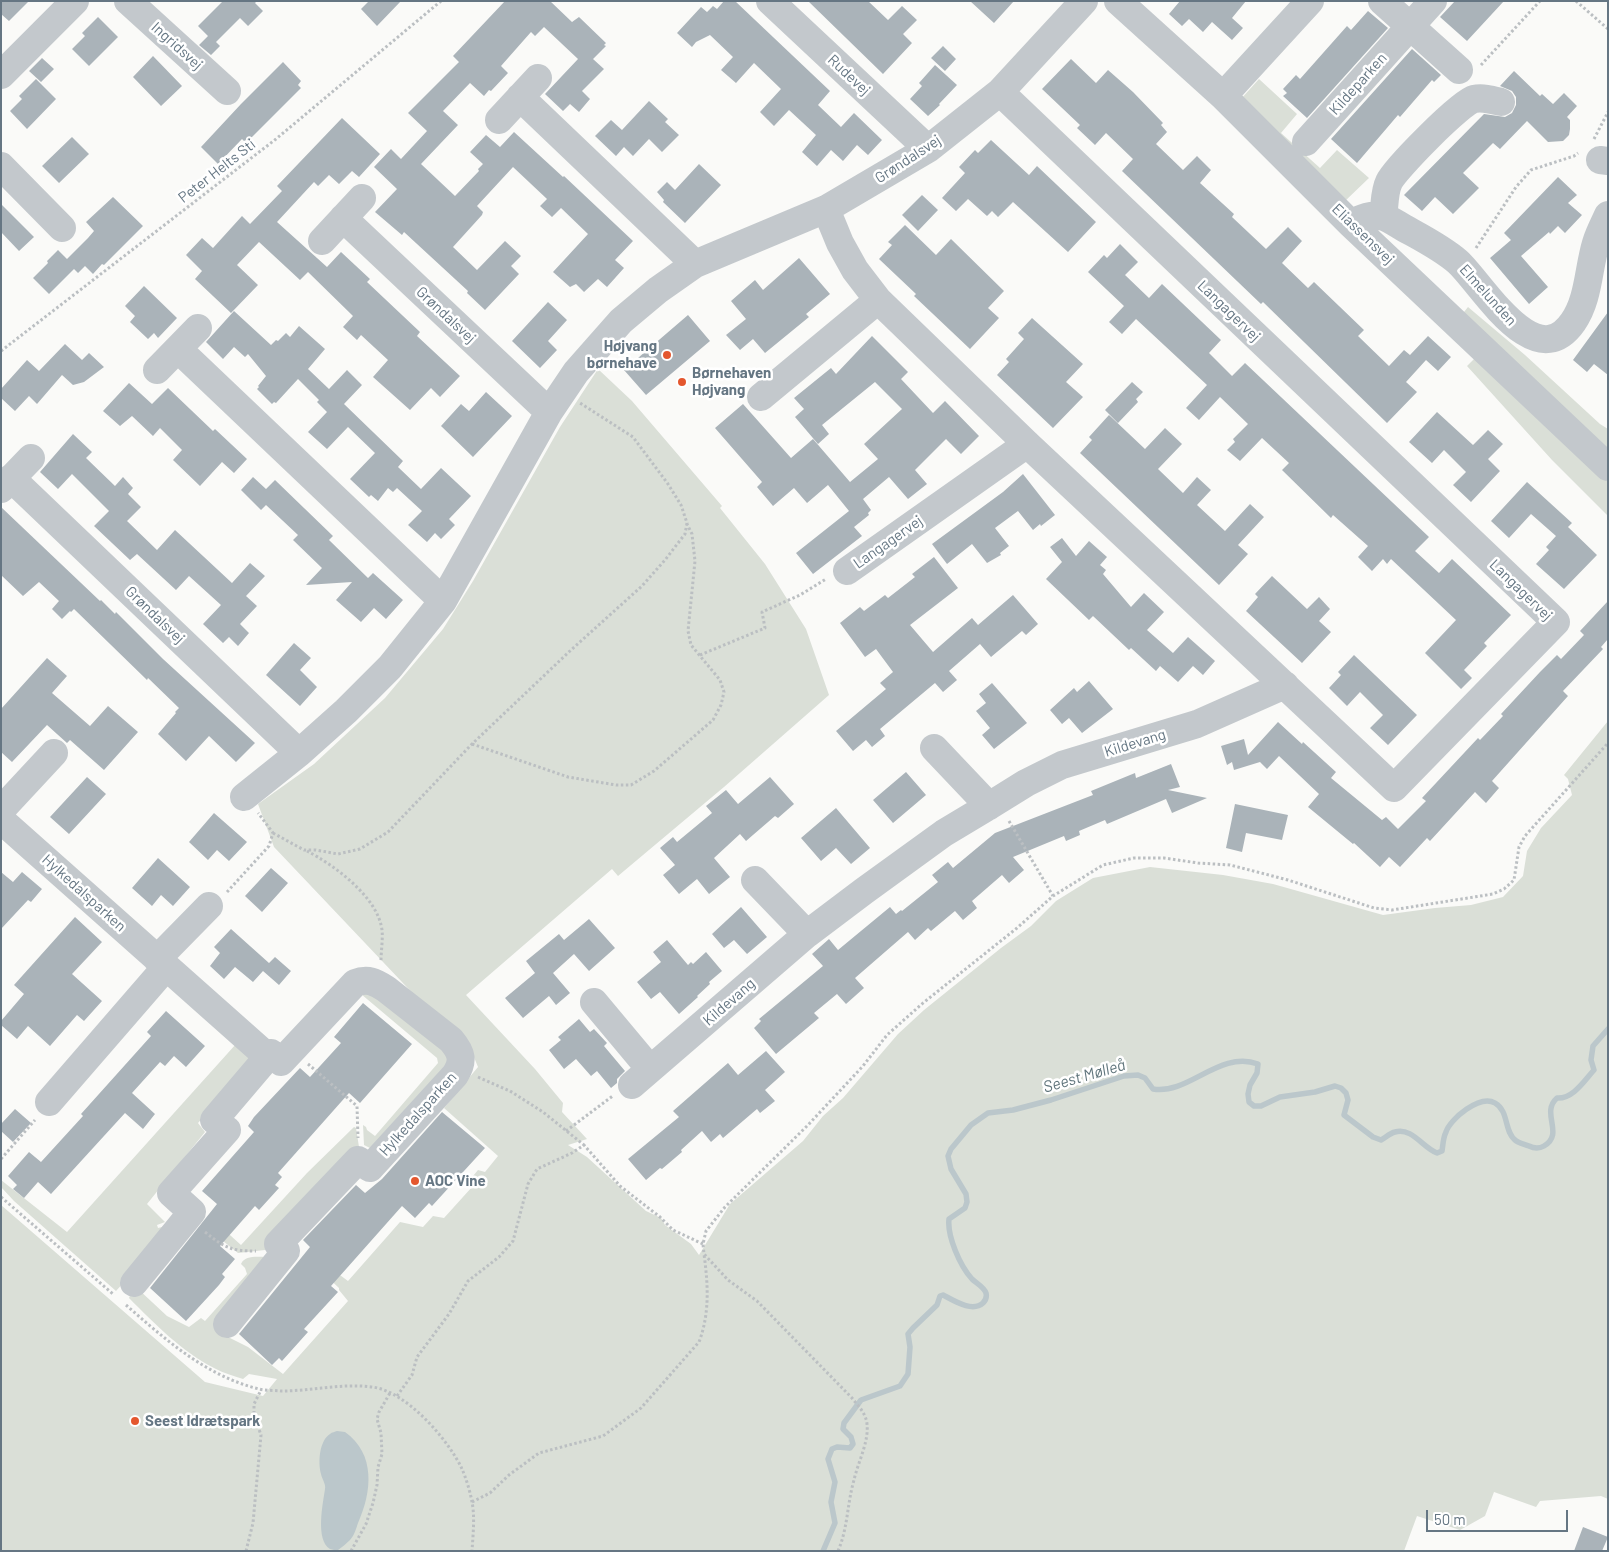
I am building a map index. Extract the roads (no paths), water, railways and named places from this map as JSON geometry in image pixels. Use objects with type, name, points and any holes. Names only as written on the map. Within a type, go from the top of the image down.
[{"type":"street","points":[[1,76],[75,1]]},
{"type":"street","name":"Ingridsvej","points":[[128,1],[226,91]]},
{"type":"street","name":"Rudevej","points":[[770,1],[928,149]]},
{"type":"street","name":"Grøndalsvej","points":[[244,797],[299,753],[346,711],[390,667],[443,600],[556,402],[576,372],[621,321],[658,290],[695,264],[826,209],[928,149],[1000,92],[1084,1]]},
{"type":"street","name":"Eliassensvej","points":[[1118,1],[1224,96],[1351,224],[1608,467]]},
{"type":"street","points":[[1224,96],[1310,1]]},
{"type":"street","points":[[1382,1],[1459,70]]},
{"type":"street","name":"Kildeparken","points":[[1306,142],[1432,1]]},
{"type":"street","points":[[499,120],[529,88],[695,264]]},
{"type":"street","name":"Langagervej","points":[[826,209],[840,242],[855,270],[878,300],[1026,444],[1394,788],[1556,622],[1000,92]]},
{"type":"street","points":[[1351,224],[1365,217],[1383,216],[1389,182],[1414,152],[1459,108],[1474,99],[1501,102]]},
{"type":"street","points":[[1,166],[62,228]]},
{"type":"street","points":[[322,241],[362,198]]},
{"type":"street","name":"Elmelunden","points":[[1383,216],[1436,246],[1459,262],[1500,313],[1520,330],[1536,337],[1549,339],[1564,332],[1573,322],[1584,298],[1596,243],[1608,214]]},
{"type":"street","name":"Grøndalsvej","points":[[343,218],[556,402]]},
{"type":"street","points":[[761,397],[878,300]]},
{"type":"street","points":[[157,370],[198,328]]},
{"type":"street","points":[[178,349],[443,600]]},
{"type":"street","name":"Langagervej","points":[[847,571],[1026,444]]},
{"type":"street","name":"Grøndalsvej","points":[[30,458],[6,484],[299,753]]},
{"type":"street","name":"Kildevang","points":[[594,1002],[641,1077],[807,934],[944,833],[1026,783],[1062,765],[1197,724],[1285,685]]},
{"type":"street","points":[[934,748],[989,806]]},
{"type":"street","name":"Hylkedalsparken","points":[[54,753],[3,824],[162,963],[280,1054],[355,983],[363,980],[377,984],[451,1040],[462,1056],[460,1067],[455,1075],[370,1168],[358,1160],[278,1244],[286,1251],[227,1324]]},
{"type":"street","points":[[755,880],[807,934]]},
{"type":"street","points":[[49,1102],[209,906]]},
{"type":"street","points":[[134,1283],[192,1212],[171,1193],[226,1130],[214,1120],[280,1054]]},
{"type":"waterway","name":"Seest Mølleå","points":[[823,1551],[835,1523],[831,1502],[835,1482],[828,1459],[832,1449],[837,1447],[850,1448],[853,1444],[851,1437],[843,1429],[844,1423],[861,1400],[900,1386],[908,1374],[910,1347],[908,1334],[937,1305],[940,1296],[943,1295],[963,1305],[974,1307],[979,1306],[986,1298],[985,1291],[963,1267],[952,1242],[949,1219],[965,1208],[967,1202],[966,1194],[951,1169],[948,1156],[951,1149],[971,1125],[988,1113],[1013,1110],[1051,1100],[1124,1076],[1138,1075],[1145,1078],[1153,1089],[1166,1089],[1179,1086],[1217,1067],[1244,1061],[1258,1064],[1257,1073],[1250,1085],[1248,1094],[1249,1102],[1254,1106],[1261,1106],[1280,1097],[1315,1092],[1335,1086],[1341,1088],[1346,1093],[1348,1100],[1344,1115],[1373,1137],[1381,1140],[1391,1133],[1407,1132],[1437,1153],[1442,1151],[1445,1134],[1453,1121],[1466,1109],[1489,1101],[1495,1103],[1502,1111],[1509,1132],[1515,1140],[1519,1143],[1538,1148],[1550,1141],[1552,1136],[1552,1104],[1557,1098],[1563,1098],[1573,1092],[1594,1070],[1591,1060],[1593,1046],[1608,1029]]},
{"type":"place","name":"Højvang børnehave","points":[[667,355]]},
{"type":"place","name":"Børnehaven Højvang","points":[[682,382]]},
{"type":"place","name":"AOC Vine","points":[[415,1181]]},
{"type":"place","name":"Seest Idrætspark","points":[[135,1421]]}]
